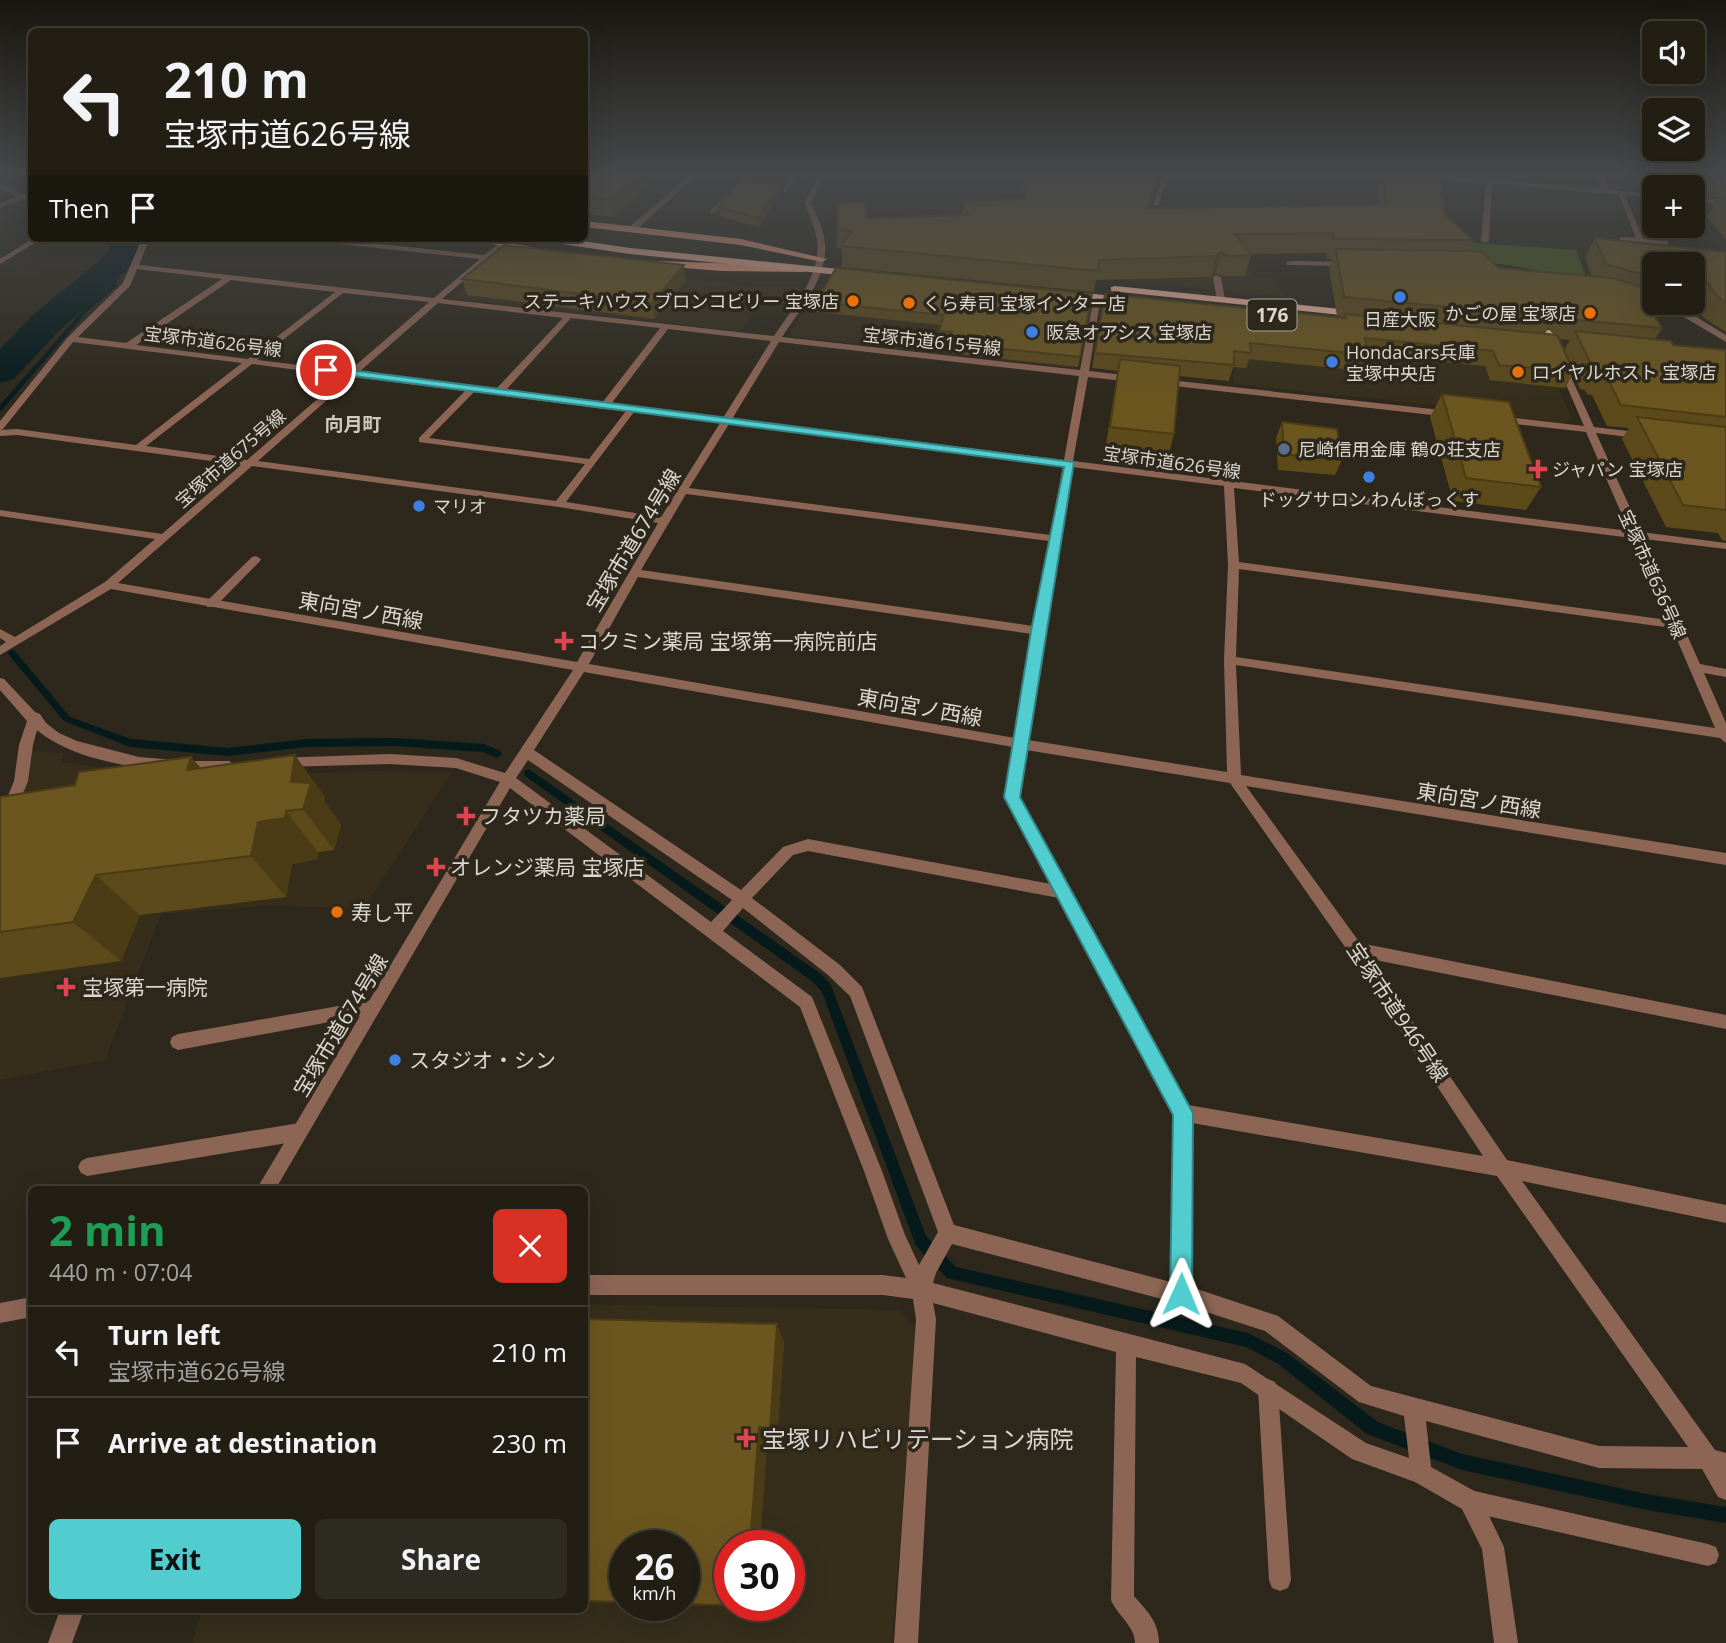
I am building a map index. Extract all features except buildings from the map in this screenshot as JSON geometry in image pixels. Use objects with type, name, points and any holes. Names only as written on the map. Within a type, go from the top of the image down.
[{"type":"highway","points":[[622,250],[820,264],[864,263]]},
{"type":"highway","points":[[707,250],[820,264],[872,275]]},
{"type":"highway","name":"176","points":[[1060,289],[1222,300],[1371,320],[1098,298],[1060,289]]},
{"type":"highway","points":[[1507,329],[1552,343],[1588,337]]},
{"type":"highway","points":[[1515,340],[1580,347]]},
{"type":"main road","points":[[541,250],[550,251]]},
{"type":"main road","points":[[769,250],[820,264]]},
{"type":"main road","points":[[600,258],[721,268],[820,264]]},
{"type":"street","points":[[0,262],[20,250]]},
{"type":"street","points":[[0,427],[71,339],[127,284],[142,250]]},
{"type":"street","points":[[414,250],[485,257]]},
{"type":"street","name":"宝塚市道675号線","points":[[0,651],[109,585],[494,250]]},
{"type":"street","points":[[820,264],[822,250]]},
{"type":"street","points":[[1290,263],[1357,264]]},
{"type":"street","name":"宝塚市道674号線","points":[[267,1186],[508,779],[581,667],[664,521],[728,422],[820,264]]},
{"type":"street","name":"宝塚市道615号線","points":[[135,267],[1141,380]]},
{"type":"street","points":[[128,346],[230,277]]},
{"type":"street","points":[[1217,277],[1222,300]]},
{"type":"street","points":[[138,449],[342,290]]},
{"type":"street","points":[[1098,298],[1038,631],[1012,797],[1183,1113],[1181,1294]]},
{"type":"street","points":[[1628,301],[1687,315],[1726,339]]},
{"type":"street","points":[[499,392],[570,314]]},
{"type":"street","points":[[604,406],[667,325]]},
{"type":"street","name":"宝塚市道626号線","points":[[71,339],[1726,546]]},
{"type":"street","name":"宝塚市道636号線","points":[[1552,343],[1588,430],[1697,668],[1725,736]]},
{"type":"street","points":[[1154,381],[1454,414]]},
{"type":"street","points":[[472,388],[422,440],[591,462]]},
{"type":"street","points":[[559,504],[632,409]]},
{"type":"street","points":[[1481,417],[1657,438]]},
{"type":"street","points":[[0,433],[17,432],[559,504],[664,521]]},
{"type":"street","points":[[1229,485],[1234,565],[1230,660],[1234,779]]},
{"type":"street","points":[[685,491],[1055,539]]},
{"type":"street","points":[[0,513],[163,537]]},
{"type":"street","points":[[211,604],[256,559]]},
{"type":"street","points":[[1234,565],[1676,625]]},
{"type":"street","points":[[635,573],[1038,631]]},
{"type":"street","name":"東向宮ノ西線","points":[[109,585],[1021,744],[1726,859]]},
{"type":"street","points":[[0,633],[15,642]]},
{"type":"street","points":[[1230,660],[1725,736]]},
{"type":"street","points":[[1697,668],[1726,673]]},
{"type":"street","points":[[0,682],[52,735],[90,750],[148,763],[217,767],[242,765]]},
{"type":"street","points":[[0,833],[22,781],[26,744],[35,717]]},
{"type":"street","points":[[526,752],[727,916],[806,1002],[873,1171],[897,1240],[921,1290],[926,1319],[906,1643]]},
{"type":"street","points":[[267,763],[327,759],[456,763],[508,779],[727,916],[834,970],[856,992],[945,1239],[928,1269],[921,1290]]},
{"type":"street","name":"宝塚市道946号線","points":[[1234,779],[1356,949],[1502,1168],[1717,1461],[1726,1489]]},
{"type":"street","points":[[727,916],[788,852],[808,845],[1064,893]]},
{"type":"street","points":[[1356,949],[1726,1022]]},
{"type":"street","points":[[178,1042],[373,1007]]},
{"type":"street","points":[[1183,1113],[1502,1168],[1726,1214]]},
{"type":"street","points":[[87,1167],[299,1132]]},
{"type":"street","points":[[945,1239],[1181,1294],[1271,1323],[1366,1395],[1414,1418],[1599,1457],[1717,1461]]},
{"type":"street","points":[[588,1285],[883,1284],[921,1290],[1245,1374],[1360,1451],[1421,1467],[1470,1502],[1708,1555]]},
{"type":"street","points":[[0,1313],[28,1308]]},
{"type":"street","points":[[1126,1345],[1122,1600],[1147,1630],[1147,1643]]},
{"type":"street","points":[[1268,1389],[1280,1580]]},
{"type":"street","points":[[1414,1418],[1421,1467]]},
{"type":"street","points":[[1470,1502],[1493,1547],[1506,1643]]},
{"type":"street","points":[[60,1643],[71,1613]]},
{"type":"shaded area","points":[[1109,250],[1218,250],[1232,254],[1257,278],[1272,277],[1287,297],[1127,281]]},
{"type":"shaded area","points":[[498,255],[759,287],[800,287],[787,308],[759,305],[742,331],[457,299],[453,295]]},
{"type":"shaded area","points":[[821,284],[849,284],[1085,306],[1071,368],[795,337],[790,334]]},
{"type":"shaded area","name":"HondaCars兵庫 宝塚中央店","points":[[1232,321],[1543,353],[1572,419],[1565,423],[1443,409],[1442,406],[1234,384]]},
{"type":"shaded area","name":"宝塚第一病院","points":[[33,751],[64,753],[61,762],[136,772],[214,777],[368,771],[452,772],[364,908],[265,906],[161,914],[105,1060],[0,1080],[0,846],[24,789]]},
{"type":"shaded area","name":"宝塚リハビリテーション病院","points":[[588,1304],[900,1310],[916,1330],[892,1643],[192,1643],[201,1613],[588,1613]]},
{"type":"green space","points":[[1466,250],[1576,250],[1589,285],[1535,270],[1469,258]]},
{"type":"waterway","points":[[0,371],[45,324],[113,266],[126,250]]},
{"type":"waterway","points":[[0,409],[86,310],[115,285],[113,266]]},
{"type":"waterway","points":[[12,653],[67,719],[130,743],[228,752],[307,743],[395,742],[484,748],[497,754]]},
{"type":"waterway","points":[[529,773],[817,978],[827,989],[921,1241],[952,1273],[1248,1340],[1282,1358],[1373,1428],[1462,1462],[1647,1502],[1726,1515]]},
{"type":"place","name":"日産大阪","points":[[1400,297]]},
{"type":"place","name":"ステーキハウス ブロンコビリー 宝塚店","points":[[853,301]]},
{"type":"place","name":"くら寿司 宝塚インター店","points":[[909,303]]},
{"type":"place","name":"かごの屋 宝塚店","points":[[1590,313]]},
{"type":"place","name":"阪急オアシス 宝塚店","points":[[1032,332]]},
{"type":"place","name":"HondaCars兵庫 宝塚中央店","points":[[1332,362]]},
{"type":"place","name":"ロイヤルホスト 宝塚店","points":[[1518,372]]},
{"type":"place","name":"尼崎信用金庫 鶴の荘支店","points":[[1284,449]]},
{"type":"place","name":"ジャパン 宝塚店","points":[[1538,469]]},
{"type":"place","name":"ドッグサロン わんぼっくす","points":[[1369,477]]},
{"type":"place","name":"マリオ","points":[[419,506]]},
{"type":"place","name":"コクミン薬局 宝塚第一病院前店","points":[[564,641]]},
{"type":"place","name":"フタツカ薬局","points":[[466,816]]},
{"type":"place","name":"オレンジ薬局 宝塚店","points":[[436,867]]},
{"type":"place","name":"寿し平","points":[[337,912]]},
{"type":"place","name":"宝塚第一病院","points":[[66,987]]},
{"type":"place","name":"スタジオ・シン","points":[[395,1060]]},
{"type":"place","name":"宝塚リハビリテーション病院","points":[[746,1438]]},
{"type":"district","name":"向月町","points":[[353,424]]},
{"type":"route","points":[[326,370],[1070,464],[1038,631],[1012,797],[1183,1113],[1181,1294]]}]
